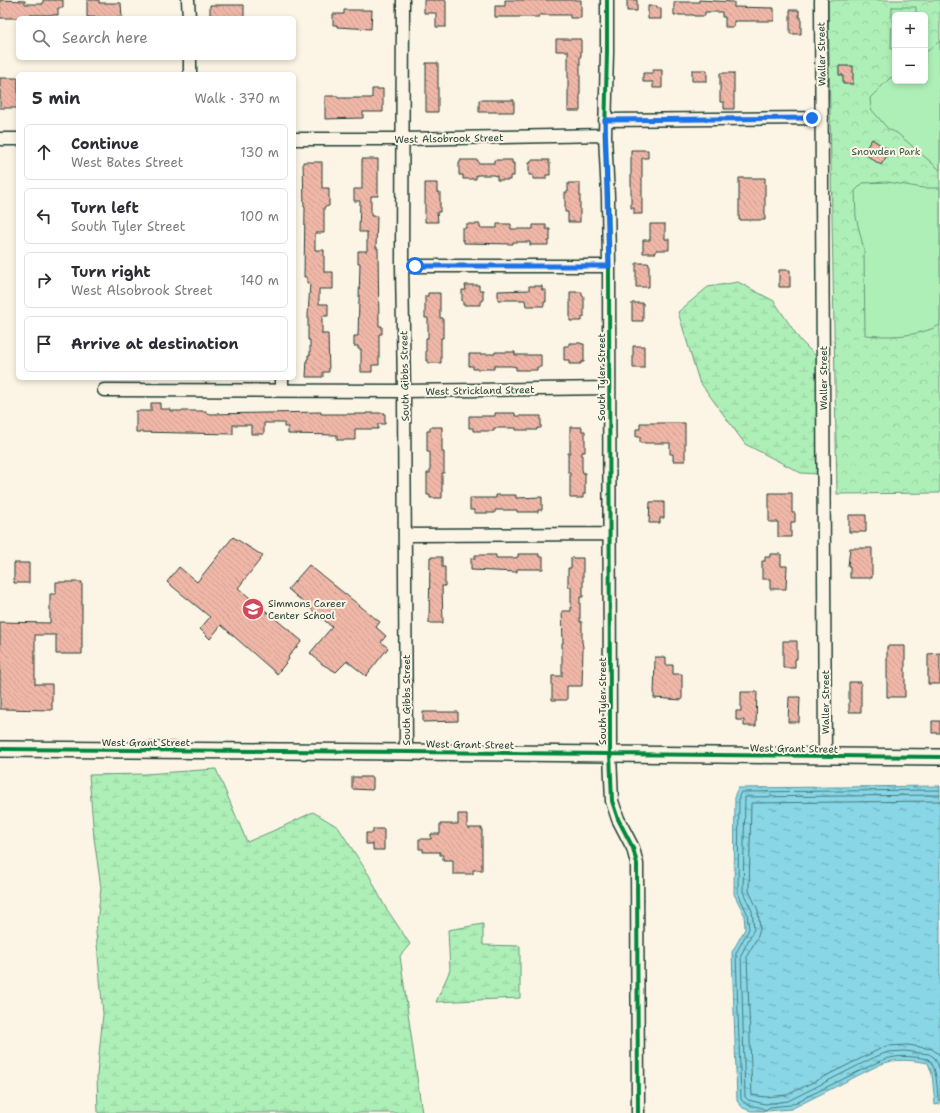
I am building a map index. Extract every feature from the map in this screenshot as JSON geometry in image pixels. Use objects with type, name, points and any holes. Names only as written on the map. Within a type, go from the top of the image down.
[{"type":"street","points":[[188,0],[189,16]]},
{"type":"street","name":"South Gibbs Street","points":[[403,0],[402,266],[406,752]]},
{"type":"street","name":"South Tyler Street","points":[[607,0],[605,135],[609,266],[610,754],[612,800],[618,819],[633,848],[638,864],[638,1113]]},
{"type":"street","name":"Waller Street","points":[[821,0],[825,757]]},
{"type":"street","points":[[190,60],[190,72]]},
{"type":"street","points":[[605,120],[822,118]]},
{"type":"street","name":"West Alsobrook Street","points":[[296,138],[605,135]]},
{"type":"street","points":[[0,139],[16,139]]},
{"type":"street","points":[[402,266],[609,266]]},
{"type":"street","name":"West Strickland Street","points":[[104,390],[160,384],[282,384],[404,391],[609,388]]},
{"type":"street","points":[[405,535],[609,534]]},
{"type":"street","name":"West Grant Street","points":[[0,749],[940,757]]},
{"type":"green space","name":"Snowden Park","points":[[828,0],[940,0],[940,493],[837,494]]},
{"type":"green space","points":[[892,7],[916,7],[916,12],[892,12],[891,49]]},
{"type":"green space","points":[[940,41],[940,170],[897,133],[888,129],[871,109],[870,98],[890,78],[892,77],[892,84],[928,84],[928,51]]},
{"type":"green space","points":[[888,182],[923,188],[940,188],[940,325],[913,334],[884,336],[865,335],[864,250],[856,217],[855,191],[863,183]]},
{"type":"green space","points":[[738,282],[774,301],[800,340],[817,357],[818,474],[801,473],[745,444],[699,381],[678,312],[708,287]]},
{"type":"green space","points":[[216,769],[247,842],[313,812],[338,827],[369,875],[384,905],[410,944],[400,956],[422,1113],[98,1113],[97,1075],[103,1014],[96,932],[101,888],[94,838],[89,775],[145,774]]},
{"type":"green space","points":[[483,924],[483,945],[520,946],[520,998],[436,1002],[450,970],[448,930]]},
{"type":"water","points":[[940,786],[940,1104],[935,1105],[932,1074],[928,1063],[903,1060],[891,1061],[879,1065],[791,1109],[751,1111],[743,1108],[737,1101],[732,952],[745,929],[744,914],[734,894],[735,794],[738,788]]},
{"type":"building","points":[[0,0],[25,1],[25,4],[43,4],[43,0],[63,0],[63,8],[58,8],[58,15],[30,15],[16,16],[16,18],[0,18]]},
{"type":"building","points":[[87,0],[99,0],[99,3],[121,3],[122,16],[87,16]]},
{"type":"building","points":[[424,0],[446,0],[446,27],[436,27],[436,13],[424,13]]},
{"type":"building","points":[[505,0],[581,0],[581,18],[570,18],[570,15],[495,17],[495,6],[505,6]]},
{"type":"building","points":[[627,0],[637,0],[637,11],[627,11]]},
{"type":"building","points":[[699,0],[734,2],[734,7],[774,8],[774,21],[734,21],[734,27],[725,27],[725,17],[722,17],[722,12],[705,12],[705,16],[674,15],[674,2],[699,2]]},
{"type":"building","points":[[210,5],[244,5],[244,16],[210,16]]},
{"type":"building","points":[[648,6],[657,6],[657,8],[661,8],[661,19],[648,19]]},
{"type":"building","points":[[344,10],[372,10],[371,29],[337,27],[337,25],[333,25],[333,14],[344,14]]},
{"type":"building","points":[[790,10],[799,10],[799,17],[801,17],[801,34],[790,34]]},
{"type":"building","points":[[556,39],[581,39],[580,111],[568,111],[568,51],[556,51]]},
{"type":"building","points":[[426,63],[438,63],[438,112],[426,112]]},
{"type":"building","points":[[839,66],[853,66],[853,84],[843,84],[843,75],[839,75]]},
{"type":"building","points":[[653,70],[662,70],[662,88],[653,88],[653,82],[643,82],[643,73],[653,73]]},
{"type":"building","points":[[692,70],[707,70],[707,81],[692,81]]},
{"type":"building","points":[[720,73],[734,73],[734,109],[724,109],[724,102],[720,102]]},
{"type":"building","points":[[0,78],[16,78],[16,108],[0,108]]},
{"type":"building","points":[[372,89],[383,89],[383,112],[363,112],[363,118],[325,119],[325,96],[338,96],[338,98],[372,98]]},
{"type":"building","points":[[479,100],[514,100],[514,112],[479,112]]},
{"type":"building","points":[[872,139],[890,151],[881,165],[863,153]]},
{"type":"building","points":[[631,150],[648,150],[648,158],[642,158],[642,214],[634,214],[634,208],[631,208]]},
{"type":"building","points":[[362,159],[378,159],[378,196],[371,196],[371,216],[377,216],[376,248],[378,248],[379,326],[382,326],[382,334],[379,334],[379,365],[372,365],[372,372],[361,372],[361,349],[358,349],[358,346],[354,346],[354,336],[358,336],[360,263],[358,263],[358,251],[367,251],[367,232],[359,232],[360,201],[354,201],[354,189],[362,189]]},
{"type":"building","points":[[460,160],[478,160],[478,163],[494,163],[494,160],[512,160],[512,163],[514,163],[514,176],[510,176],[510,180],[497,180],[497,176],[493,175],[476,175],[476,179],[463,179],[463,175],[459,175]]},
{"type":"building","points":[[531,160],[549,160],[550,175],[546,175],[546,179],[533,179],[533,175],[529,175],[529,163],[531,163]]},
{"type":"building","points":[[303,162],[322,162],[322,188],[329,188],[329,206],[324,207],[324,233],[315,233],[315,250],[324,250],[324,272],[333,272],[333,289],[319,289],[319,304],[328,304],[328,316],[322,316],[322,334],[328,334],[329,372],[323,372],[323,377],[306,377],[307,359],[308,355],[310,355],[310,340],[308,340],[308,316],[310,283],[307,283],[307,277],[304,277],[305,207]]},
{"type":"building","points":[[739,178],[765,178],[765,220],[739,220]]},
{"type":"building","points":[[425,183],[437,183],[437,192],[440,192],[440,212],[437,212],[438,222],[425,222]]},
{"type":"building","points":[[568,183],[580,183],[580,222],[568,222],[568,212],[565,212],[565,192],[568,192]]},
{"type":"building","points":[[466,224],[480,224],[480,228],[497,228],[497,224],[511,224],[511,229],[533,229],[533,225],[546,225],[546,229],[550,229],[550,241],[548,241],[548,245],[530,245],[530,242],[513,242],[513,244],[464,243],[464,240],[462,240],[462,228],[466,228]]},
{"type":"building","points":[[650,224],[665,224],[665,239],[669,239],[669,250],[656,250],[656,253],[643,253],[643,240],[650,240]]},
{"type":"building","points":[[636,263],[649,263],[649,287],[636,287]]},
{"type":"building","points":[[779,270],[790,270],[790,287],[779,287]]},
{"type":"building","points":[[465,285],[479,285],[479,290],[483,290],[483,301],[481,301],[481,305],[463,305],[462,290],[466,290]]},
{"type":"building","points":[[529,286],[542,286],[542,290],[546,290],[546,302],[544,302],[544,306],[526,306],[525,300],[498,300],[498,291],[529,290]]},
{"type":"building","points":[[570,292],[582,292],[582,296],[584,296],[584,317],[582,317],[582,321],[570,321]]},
{"type":"building","points":[[428,293],[440,293],[440,318],[443,318],[441,363],[428,363],[428,360],[426,360],[428,318],[425,318],[425,296],[428,296]]},
{"type":"building","points":[[632,303],[643,303],[643,321],[632,321]]},
{"type":"building","points":[[569,343],[584,344],[584,362],[581,362],[581,364],[569,364],[569,360],[564,360],[564,346],[569,346]]},
{"type":"building","points":[[633,346],[644,346],[644,368],[633,368]]},
{"type":"building","points":[[495,352],[515,352],[515,355],[541,355],[541,367],[537,367],[537,370],[516,370],[516,367],[512,366],[494,366],[494,369],[473,369],[473,366],[469,366],[469,354],[495,354]]},
{"type":"building","points":[[151,403],[160,403],[160,409],[170,409],[170,411],[206,411],[206,413],[211,414],[321,412],[321,414],[385,413],[385,424],[378,424],[378,429],[355,429],[355,440],[337,440],[337,435],[288,434],[288,427],[284,427],[284,423],[264,423],[264,434],[251,434],[251,425],[233,425],[233,434],[136,432],[136,411],[151,411]]},
{"type":"building","points":[[495,413],[515,413],[515,416],[541,416],[541,428],[537,428],[537,430],[516,430],[516,428],[494,428],[494,431],[473,431],[473,428],[469,428],[469,416],[495,416]]},
{"type":"building","points":[[640,423],[685,423],[685,461],[673,461],[673,454],[670,454],[670,443],[640,443],[640,437],[636,437],[636,429],[640,429]]},
{"type":"building","points":[[430,427],[442,427],[444,473],[442,473],[442,498],[430,498],[430,495],[427,495],[427,473],[430,473],[430,452],[427,452],[427,431],[430,431]]},
{"type":"building","points":[[570,427],[582,427],[582,431],[585,431],[585,452],[582,452],[582,469],[583,473],[585,473],[585,494],[583,494],[583,498],[570,498],[568,453],[570,453]]},
{"type":"building","points":[[769,493],[792,493],[792,513],[795,513],[795,522],[791,522],[791,537],[778,537],[778,522],[769,522]]},
{"type":"building","points":[[496,495],[516,495],[516,498],[542,497],[542,510],[538,510],[538,512],[517,512],[517,510],[495,510],[495,513],[474,513],[474,510],[470,510],[470,498],[496,498]]},
{"type":"building","points":[[650,502],[664,502],[664,518],[660,518],[660,523],[649,523]]},
{"type":"building","points":[[849,515],[866,515],[866,532],[849,532]]},
{"type":"building","points":[[233,537],[263,556],[238,588],[302,641],[288,657],[289,659],[277,674],[221,625],[210,639],[200,629],[210,617],[167,582],[179,567],[197,582]]},
{"type":"building","points":[[850,548],[872,548],[872,578],[850,578],[850,566],[848,566]]},
{"type":"building","points":[[518,554],[539,554],[539,557],[543,557],[543,569],[517,569],[517,572],[471,570],[471,558],[475,558],[475,555],[496,555],[496,558],[514,558],[518,557]]},
{"type":"building","points":[[770,554],[781,554],[781,566],[787,566],[786,589],[770,589],[770,579],[762,579],[762,561],[765,561],[765,557],[770,557]]},
{"type":"building","points":[[430,557],[442,557],[442,567],[445,567],[445,586],[442,586],[443,623],[429,623]]},
{"type":"building","points":[[571,558],[583,558],[583,597],[580,597],[580,622],[582,622],[583,647],[582,686],[567,686],[567,700],[552,700],[552,676],[562,676],[562,611],[571,611],[571,587],[568,587],[568,568],[571,568]]},
{"type":"building","points":[[14,563],[29,563],[29,583],[14,583]]},
{"type":"building","points":[[309,565],[380,622],[376,627],[386,636],[381,642],[388,648],[366,676],[347,661],[336,672],[322,664],[310,653],[332,627],[288,589]]},
{"type":"building","points":[[56,582],[82,582],[82,654],[56,654],[56,635],[35,635],[35,684],[52,684],[52,710],[0,709],[0,622],[50,623],[50,594],[56,594]]},
{"type":"building","points":[[783,641],[797,641],[797,659],[795,659],[795,668],[783,668]]},
{"type":"building","points":[[887,646],[905,646],[905,697],[887,697]]},
{"type":"building","points":[[940,653],[940,684],[928,684],[928,654]]},
{"type":"building","points":[[655,657],[666,657],[666,665],[673,665],[673,674],[682,674],[682,700],[654,698]]},
{"type":"building","points":[[849,682],[861,682],[861,712],[849,712]]},
{"type":"building","points":[[741,692],[757,692],[756,726],[744,726],[744,720],[736,720],[736,711],[741,711]]},
{"type":"building","points":[[789,697],[800,697],[799,722],[788,722]]},
{"type":"building","points":[[423,712],[458,712],[458,721],[423,722]]},
{"type":"building","points":[[932,721],[940,721],[940,733],[932,733]]},
{"type":"building","points":[[352,777],[373,777],[373,789],[352,789]]},
{"type":"building","points":[[458,814],[467,814],[467,828],[482,828],[482,870],[473,870],[473,874],[453,874],[453,860],[443,860],[443,855],[440,855],[440,852],[423,852],[423,849],[419,849],[419,839],[431,839],[431,834],[440,834],[440,824],[458,824]]},
{"type":"building","points":[[373,829],[384,829],[384,850],[373,850],[373,844],[366,844],[366,833],[373,833]]},
{"type":"cycle path","points":[[607,0],[605,135],[609,266],[610,754],[612,801],[618,819],[633,848],[637,864],[638,1113]]},
{"type":"cycle path","points":[[0,749],[940,757]]},
{"type":"place","name":"Simmons Career Center School","points":[[253,609]]},
{"type":"route","points":[[415,266],[609,266],[605,120],[812,118]]}]
